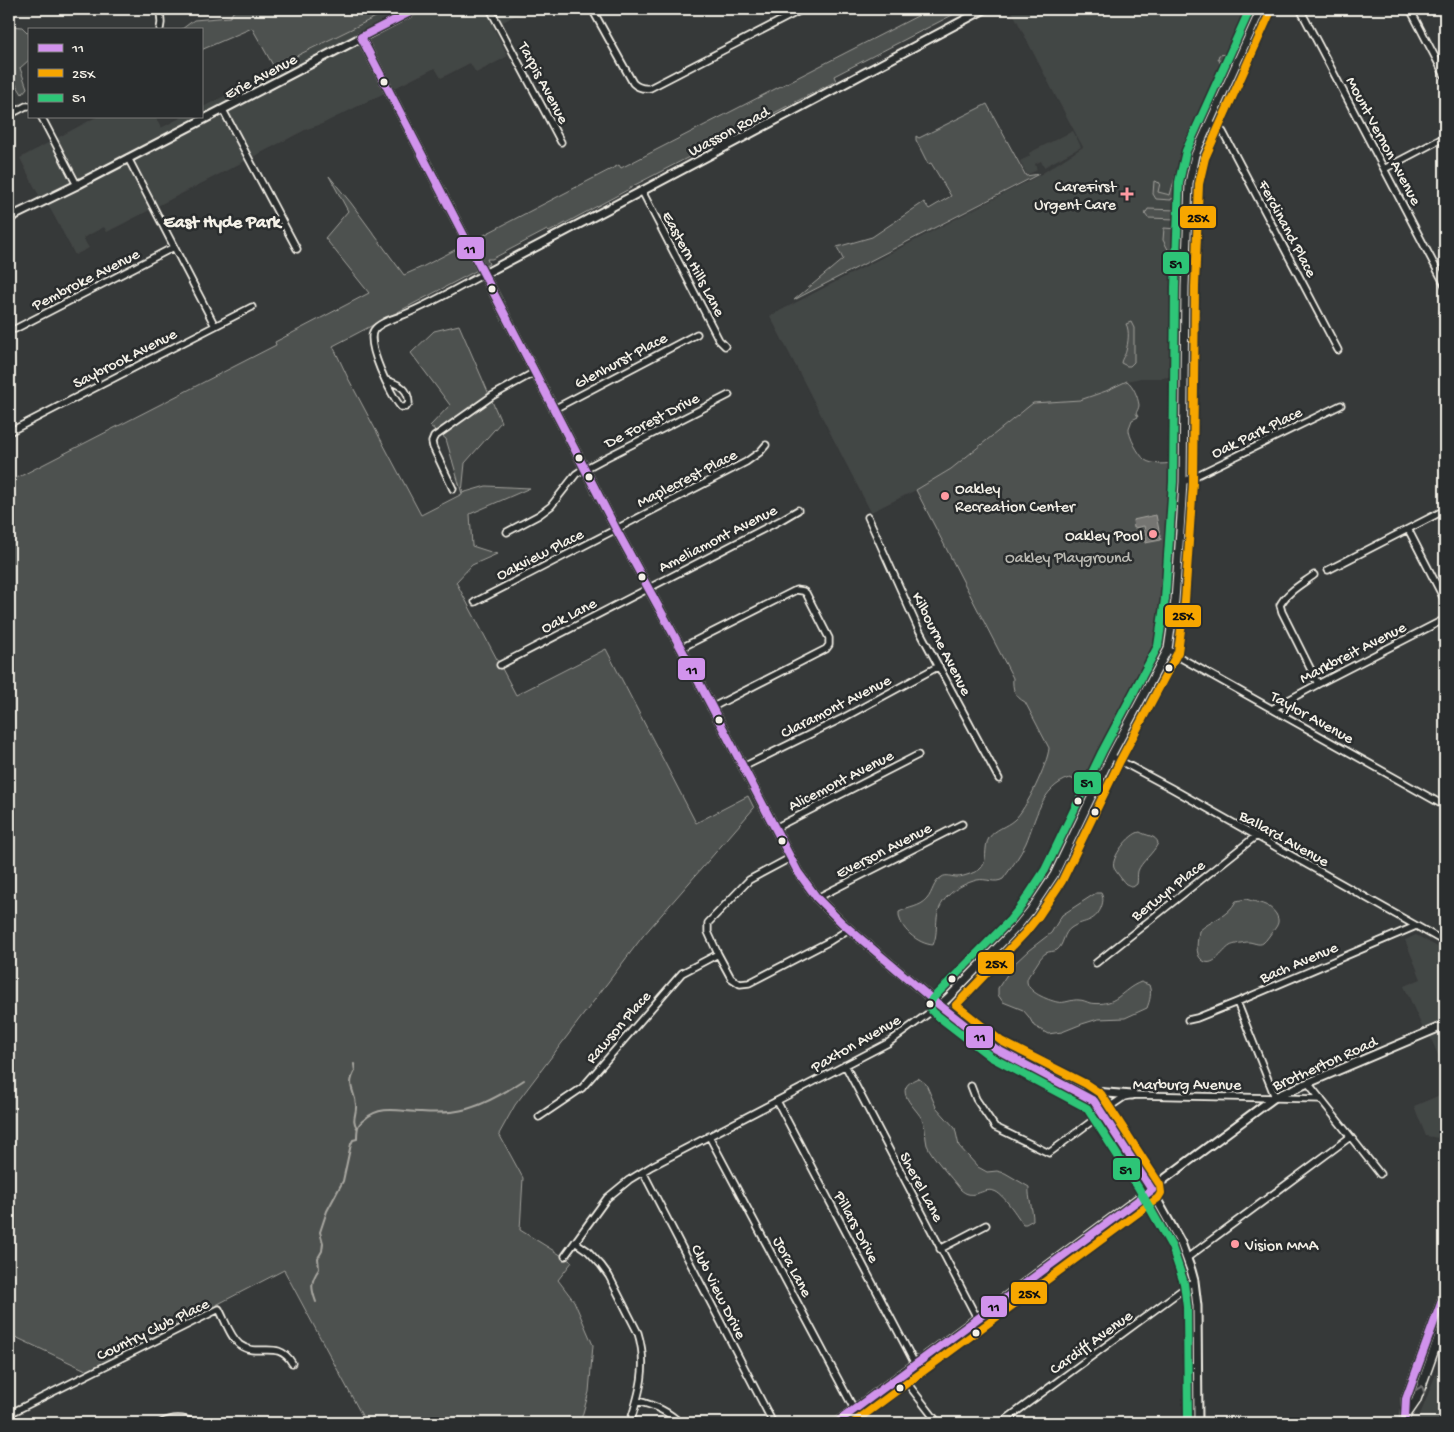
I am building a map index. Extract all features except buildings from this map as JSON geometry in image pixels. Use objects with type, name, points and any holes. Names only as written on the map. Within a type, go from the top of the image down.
[{"type":"main road","points":[[1404,1420],[1406,1399],[1445,1292]]},
{"type":"main road","points":[[1404,1420],[1416,1401],[1445,1320]]},
{"type":"street","points":[[160,9],[160,28]]},
{"type":"street","name":"Erie Avenue","points":[[9,218],[77,185],[416,9]]},
{"type":"street","name":"Tarpis Avenue","points":[[490,9],[561,142]]},
{"type":"street","points":[[592,9],[631,81],[640,88],[650,88],[803,9]]},
{"type":"street","name":"Wasson Road","points":[[484,274],[985,9]]},
{"type":"street","name":"Paxton Avenue","points":[[565,1256],[606,1198],[629,1180],[652,1166],[894,1039],[948,998],[1016,927],[1043,893],[1054,875],[1111,756],[1168,650],[1176,590],[1180,531],[1189,183],[1194,158],[1261,9]]},
{"type":"street","name":"Mount Vernon Avenue","points":[[1300,9],[1445,284]]},
{"type":"street","points":[[1410,9],[1445,76]]},
{"type":"street","points":[[361,37],[616,529],[681,648],[798,872],[828,910],[980,1037],[996,1049],[1081,1093],[1094,1102],[1152,1190],[1181,1243],[1194,1281],[1197,1306],[1198,1423]]},
{"type":"street","points":[[9,115],[27,106]]},
{"type":"street","points":[[223,110],[297,249]]},
{"type":"street","points":[[42,118],[77,185]]},
{"type":"street","name":"Ferdinand Place","points":[[1210,124],[1223,132],[1338,350]]},
{"type":"street","points":[[1384,169],[1445,137]]},
{"type":"street","points":[[128,158],[215,326]]},
{"type":"street","name":"Eastern Hills Lane","points":[[642,192],[719,340],[725,346]]},
{"type":"street","name":"Pembroke Avenue","points":[[9,330],[15,329],[174,247]]},
{"type":"street","points":[[386,380],[399,384],[404,389],[409,398],[409,403],[406,407],[401,407],[396,402],[386,380],[374,353],[372,336],[374,329],[417,310],[484,274]]},
{"type":"street","name":"Saybrook Avenue","points":[[9,432],[252,307]]},
{"type":"street","name":"Glenhurst Place","points":[[554,409],[697,334]]},
{"type":"street","points":[[453,489],[433,447],[434,437],[492,396],[535,372]]},
{"type":"street","name":"De Forest Drive","points":[[507,532],[539,515],[550,506],[576,474],[730,394]]},
{"type":"street","name":"Oak Park Place","points":[[1182,482],[1341,405]]},
{"type":"street","name":"Maplecrest Place","points":[[616,529],[754,457],[766,445]]},
{"type":"street","name":"Ameliamont Avenue","points":[[648,588],[798,510]]},
{"type":"street","points":[[1328,570],[1445,510]]},
{"type":"street","name":"Kilbourne Avenue","points":[[868,517],[907,606],[999,779]]},
{"type":"street","name":"Oakview Place","points":[[475,602],[616,529]]},
{"type":"street","points":[[1408,529],[1445,601]]},
{"type":"street","points":[[1314,575],[1283,599],[1280,605],[1318,684]]},
{"type":"street","name":"Oak Lane","points":[[500,665],[648,588]]},
{"type":"street","points":[[681,648],[796,590],[806,593],[818,615],[830,642],[830,646],[826,650],[711,708]]},
{"type":"street","name":"Markbreit Avenue","points":[[1272,709],[1445,619]]},
{"type":"street","name":"Taylor Avenue","points":[[1168,650],[1445,806]]},
{"type":"street","name":"Claramont Avenue","points":[[743,767],[834,722],[939,666]]},
{"type":"street","name":"Alicemont Avenue","points":[[775,828],[918,755]]},
{"type":"street","name":"Ballard Avenue","points":[[1111,756],[1445,942]]},
{"type":"street","name":"Everson Avenue","points":[[817,898],[962,824]]},
{"type":"street","name":"Berwyn Place","points":[[1096,963],[1256,836]]},
{"type":"street","points":[[790,858],[749,880],[710,920],[707,928],[731,978],[736,982],[745,984],[830,941],[849,929]]},
{"type":"street","name":"Bach Avenue","points":[[1188,1020],[1198,1018],[1237,1002],[1416,926]]},
{"type":"street","name":"Rawson Place","points":[[539,1117],[582,1088],[682,973],[718,954]]},
{"type":"street","points":[[1237,1002],[1275,1097]]},
{"type":"street","name":"Brotherton Road","points":[[836,1423],[1275,1097],[1445,1025]]},
{"type":"street","name":"Sherel Lane","points":[[844,1065],[977,1318]]},
{"type":"street","points":[[1308,1083],[1380,1174]]},
{"type":"street","name":"Marburg Avenue","points":[[971,1086],[976,1098],[995,1127],[1049,1153],[1092,1122],[1102,1112],[1124,1097],[1132,1095],[1320,1099]]},
{"type":"street","points":[[1081,1093],[1095,1092],[1132,1095]]},
{"type":"street","name":"Pillars Drive","points":[[777,1101],[915,1364]]},
{"type":"street","name":"Jora Lane","points":[[710,1136],[854,1409]]},
{"type":"street","points":[[1187,1258],[1350,1137]]},
{"type":"street","name":"Club View Drive","points":[[643,1172],[774,1423]]},
{"type":"street","points":[[940,1248],[986,1225]]},
{"type":"street","points":[[575,1242],[588,1251],[609,1276],[638,1333],[642,1352],[642,1377],[630,1423]]},
{"type":"street","name":"Cardiff Avenue","points":[[1001,1423],[1194,1281]]},
{"type":"street","name":"Country Club Place","points":[[9,1414],[219,1308],[233,1337],[239,1344],[250,1350],[276,1350],[286,1355],[292,1363]]},
{"type":"street","points":[[901,1375],[938,1423]]},
{"type":"street","points":[[637,1401],[658,1407],[680,1423]]},
{"type":"street","points":[[162,1423],[181,1418],[195,1423]]},
{"type":"shaded area","points":[[392,9],[528,9],[493,27],[508,56],[476,73],[470,63],[441,78],[435,68],[322,124],[307,129],[107,232],[104,227],[83,238],[89,248],[75,255],[45,199],[42,200],[36,190],[20,158],[94,118],[156,118],[161,128],[180,118],[202,118],[202,107],[275,70],[274,67]]},
{"type":"shaded area","points":[[1010,9],[1261,9],[1192,167],[1184,375],[1141,378],[1127,381],[1096,398],[1023,410],[951,469],[916,490],[871,512],[770,316],[1038,176],[1083,147]]},
{"type":"shaded area","points":[[1073,131],[1081,147],[1044,167],[1041,161],[1035,164],[1037,170],[1027,175],[1020,161],[1030,156],[1029,153]]},
{"type":"shaded area","name":"Oakley Pool","points":[[1156,515],[1161,540],[1145,543],[1147,541],[1144,526],[1134,528],[1133,520]]},
{"type":"shaded area","points":[[1416,935],[1445,951],[1445,1071],[1428,1032],[1425,1033],[1404,986],[1421,979],[1405,940]]},
{"type":"shaded area","points":[[1445,1093],[1445,1139],[1426,1136],[1414,1106]]},
{"type":"shaded area","points":[[1445,1350],[1445,1423],[1417,1423]]},
{"type":"green space","points":[[235,9],[392,9],[274,67],[252,28],[202,50],[202,28],[183,28],[194,20],[230,17]]},
{"type":"green space","points":[[931,9],[964,9],[834,76],[836,81],[631,187],[549,232],[547,230],[492,259],[487,259],[489,264],[333,346],[421,515],[462,494],[446,439],[430,426],[450,405],[411,353],[434,331],[459,325],[501,422],[465,463],[462,493],[486,486],[530,488],[470,514],[472,546],[497,554],[472,565],[456,582],[516,695],[606,649],[696,823],[748,796],[754,808],[643,936],[515,1105],[499,1134],[523,1178],[520,1230],[572,1262],[558,1280],[574,1301],[593,1345],[589,1392],[580,1423],[366,1423],[284,1270],[88,1371],[9,1334],[9,482],[276,345],[275,342],[369,293],[325,238],[348,211],[329,176],[404,275],[619,165],[621,168]]},
{"type":"green space","points":[[9,26],[22,27],[28,33],[28,61],[20,68],[27,88],[22,94],[9,76]]},
{"type":"green space","points":[[1226,54],[1228,58],[1180,169],[1177,196],[1171,200],[1156,199],[1153,194],[1154,181],[1160,183],[1158,192],[1170,195],[1185,141],[1221,65],[1218,58],[1219,55]]},
{"type":"green space","points":[[987,104],[1026,176],[1039,174],[794,300],[843,259],[837,247],[872,237],[924,202],[929,209],[951,196],[931,163],[928,164],[916,140],[916,136],[919,138]]},
{"type":"green space","points":[[1148,209],[1177,210],[1176,219],[1148,218],[1145,214]]},
{"type":"green space","points":[[1164,228],[1177,229],[1177,233],[1179,233],[1177,279],[1172,286],[1172,257],[1163,240]]},
{"type":"green space","points":[[1131,322],[1134,328],[1134,362],[1127,366],[1121,363],[1126,353],[1128,341],[1126,324]]},
{"type":"green space","name":"Oakley Playground","points":[[1127,381],[1138,398],[1139,405],[1136,413],[1138,417],[1132,420],[1129,428],[1130,436],[1137,450],[1145,460],[1152,463],[1165,464],[1176,461],[1174,540],[1164,637],[1153,666],[1090,787],[1070,778],[1060,782],[1052,789],[1041,805],[1024,848],[1003,879],[997,881],[977,880],[963,885],[951,893],[941,904],[933,945],[921,942],[905,929],[899,912],[924,902],[939,879],[944,876],[962,876],[977,871],[982,867],[989,838],[994,832],[1019,815],[1041,775],[1049,748],[1025,702],[1015,692],[1013,678],[916,490],[951,469],[1033,403],[1080,400]]},
{"type":"green space","points":[[1140,832],[1153,837],[1158,843],[1140,868],[1137,884],[1133,887],[1123,881],[1114,868],[1114,864],[1118,852],[1126,841]]},
{"type":"green space","points":[[1096,893],[1101,893],[1103,899],[1098,913],[1095,917],[1068,930],[1056,951],[1047,952],[1042,956],[1028,977],[1028,985],[1030,989],[1039,995],[1057,1002],[1082,1000],[1099,1004],[1113,1000],[1141,982],[1149,985],[1150,988],[1150,999],[1147,1008],[1125,1018],[1098,1019],[1062,1032],[1048,1034],[1034,1026],[1023,1010],[1003,1002],[998,995],[998,988],[1014,964],[1051,933],[1062,915]]},
{"type":"green space","points":[[1246,899],[1266,905],[1273,910],[1278,921],[1275,929],[1261,944],[1248,942],[1230,946],[1214,961],[1206,962],[1202,960],[1197,950],[1199,931],[1229,911],[1236,901]]},
{"type":"green space","points":[[918,1078],[926,1084],[936,1107],[955,1128],[959,1146],[978,1167],[987,1172],[997,1171],[1005,1173],[1029,1187],[1033,1220],[1023,1224],[1006,1201],[994,1191],[990,1190],[973,1194],[965,1193],[942,1167],[927,1145],[923,1121],[907,1099],[905,1093],[910,1083]]},
{"type":"waterway","points":[[354,1064],[355,1071],[352,1076],[351,1085],[356,1105],[354,1119],[357,1128]]},
{"type":"waterway","points":[[316,1302],[312,1285],[319,1269],[318,1258],[322,1251],[323,1243],[320,1232],[327,1211],[343,1181],[351,1144],[353,1140],[357,1139],[358,1127],[361,1123],[371,1114],[385,1110],[438,1113],[467,1109],[497,1097],[524,1080]]},
{"type":"transit line","name":"11","points":[[361,37],[416,9]]},
{"type":"transit line","name":"51","points":[[1188,1423],[1187,1307],[1184,1283],[1172,1247],[1138,1187],[1087,1108],[991,1057],[934,1013],[930,1005],[933,998],[1010,920],[1045,870],[1102,752],[1158,646],[1165,599],[1173,482],[1175,287],[1179,182],[1186,151],[1250,9]]},
{"type":"transit line","name":"25X","points":[[853,1423],[1158,1198],[1161,1193],[1160,1185],[1101,1094],[1086,1084],[1001,1041],[956,1005],[1025,933],[1062,881],[1120,761],[1178,652],[1185,601],[1193,483],[1195,287],[1199,184],[1205,158],[1270,13]]},
{"type":"transit line","name":"11","points":[[361,37],[616,529],[681,648],[798,872],[817,898],[842,923],[980,1037],[996,1049],[1094,1101],[1152,1190]]},
{"type":"transit line","name":"11","points":[[836,1423],[1152,1190]]},
{"type":"transit line","name":"11","points":[[1405,1417],[1406,1399],[1445,1292]]},
{"type":"place","name":"CareFirst Urgent Care","points":[[1127,194]]},
{"type":"place","name":"Oakley Recreation Center","points":[[945,496]]},
{"type":"place","name":"Oakley Pool","points":[[1153,534]]},
{"type":"place","name":"Vision MMA","points":[[1235,1244]]},
{"type":"district","name":"East Hyde Park","points":[[222,221]]}]
